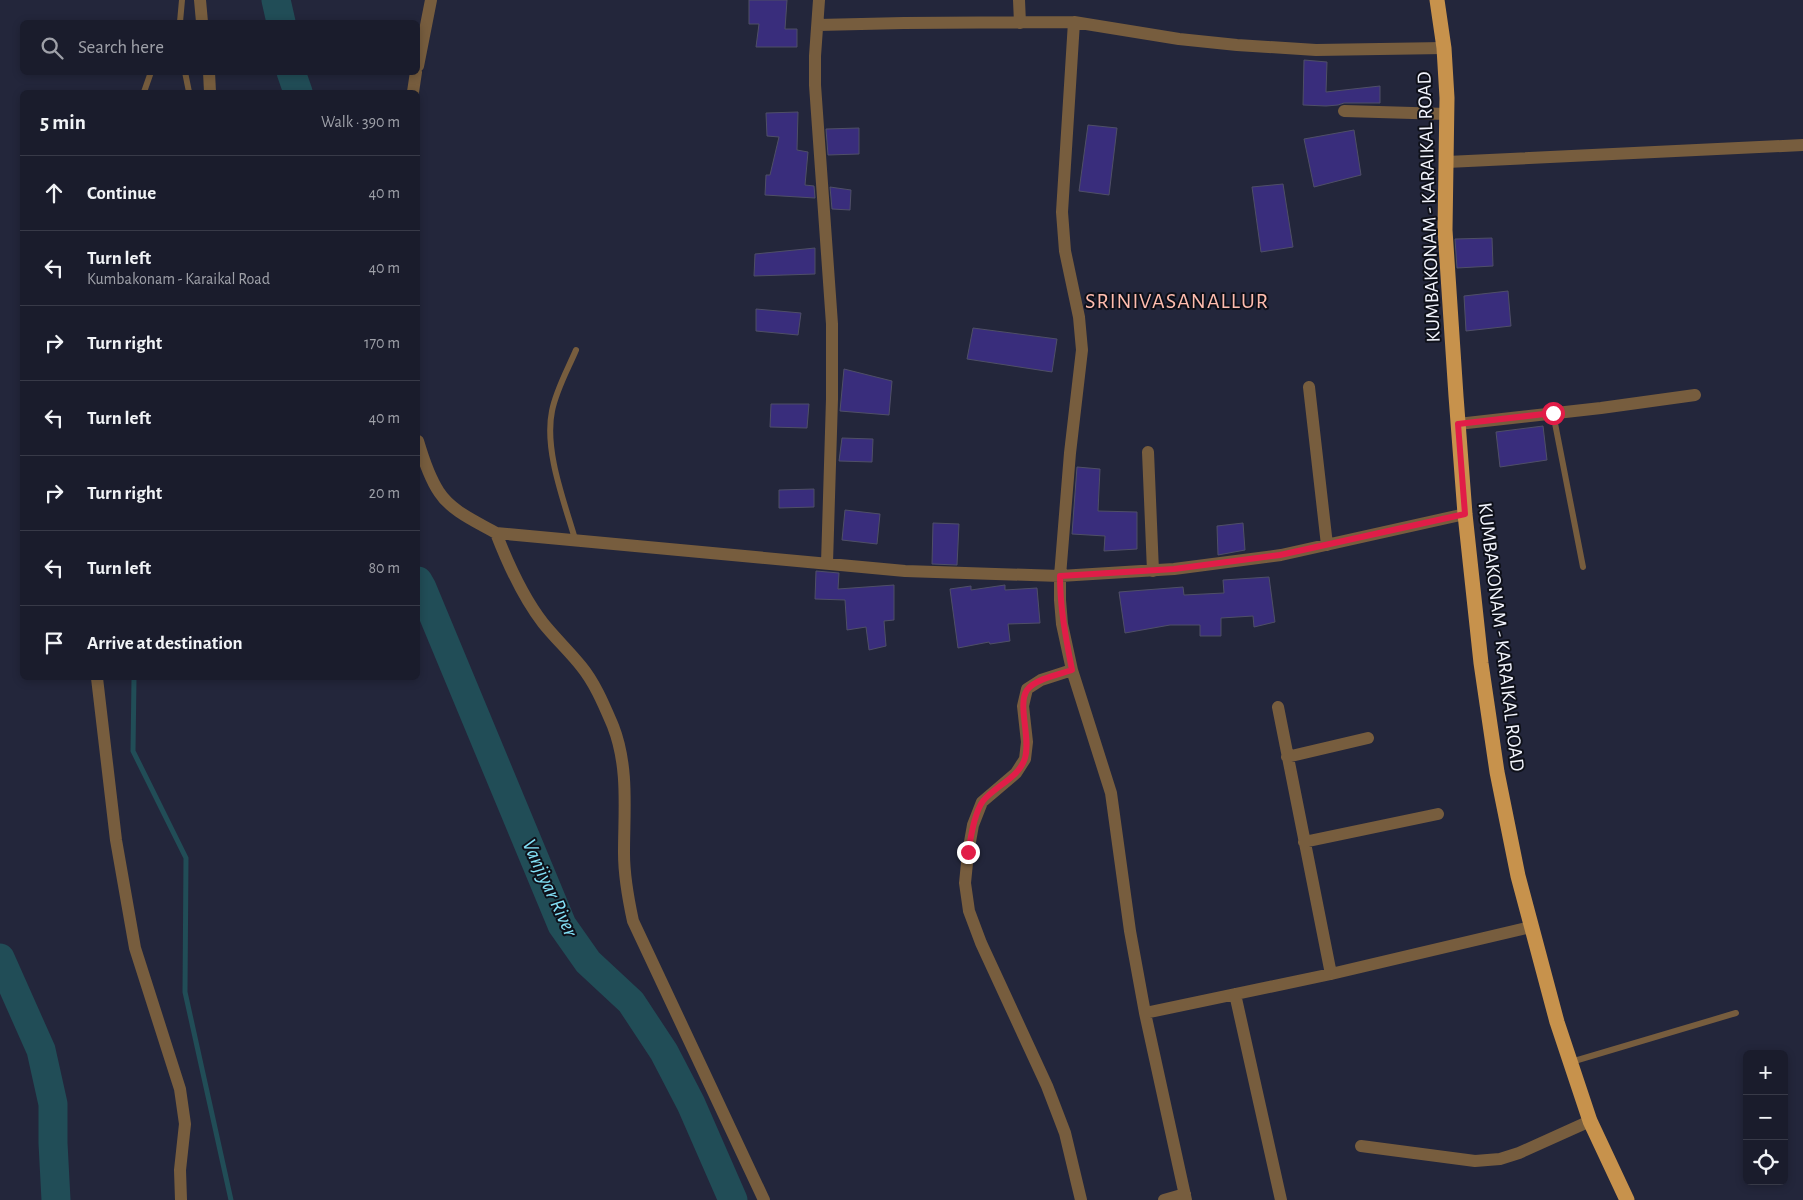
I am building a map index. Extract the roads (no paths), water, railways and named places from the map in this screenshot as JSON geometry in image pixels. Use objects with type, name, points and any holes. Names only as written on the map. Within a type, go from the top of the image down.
[{"type":"main road","name":"KUMBAKONAM - KARAIKAL ROAD","points":[[1437,0],[1444,48],[1447,114],[1446,239],[1458,424],[1465,514],[1481,663],[1497,772],[1518,876],[1557,1022],[1590,1121],[1627,1200]]},
{"type":"street","points":[[200,0],[202,20]]},
{"type":"street","points":[[420,56],[431,0]]},
{"type":"street","points":[[819,0],[815,85],[832,324],[832,399],[827,563]]},
{"type":"street","points":[[1019,0],[1020,23]]},
{"type":"street","points":[[818,25],[1074,22],[1179,39],[1237,46],[1316,50],[1444,48]]},
{"type":"street","points":[[1074,22],[1062,212],[1064,251],[1079,317],[1082,350],[1070,453],[1060,576],[1060,600],[1062,624],[1072,670],[1111,793],[1130,931],[1145,1013],[1186,1197],[1164,1200]]},
{"type":"street","points":[[209,75],[210,90]]},
{"type":"street","points":[[413,90],[416,75]]},
{"type":"street","points":[[1344,111],[1447,114]]},
{"type":"street","points":[[1446,162],[1803,145]]},
{"type":"street","points":[[1309,387],[1327,545]]},
{"type":"street","points":[[1458,424],[1695,395]]},
{"type":"street","points":[[420,447],[440,493],[463,515],[496,533],[905,571],[1060,576],[1153,571],[1262,558],[1465,514]]},
{"type":"street","points":[[1148,452],[1153,571]]},
{"type":"street","points":[[496,533],[508,564],[528,601],[544,624],[581,666],[597,690],[614,728],[623,764],[626,794],[624,855],[626,889],[633,921],[764,1200]]},
{"type":"street","points":[[1072,670],[1041,680],[1027,689],[1023,706],[1028,742],[1025,759],[1016,773],[982,802],[968,852],[965,883],[969,912],[980,943],[1047,1086],[1062,1125],[1081,1200]]},
{"type":"street","points":[[97,680],[116,840],[135,948],[180,1089],[185,1124],[180,1170],[181,1200]]},
{"type":"street","points":[[1278,707],[1331,974]]},
{"type":"street","points":[[1287,757],[1368,738]]},
{"type":"street","points":[[1304,842],[1438,814]]},
{"type":"street","points":[[1145,1013],[1331,974],[1531,927]]},
{"type":"street","points":[[1235,994],[1281,1200]]},
{"type":"street","points":[[1361,1146],[1475,1161],[1500,1159],[1519,1153],[1590,1121]]},
{"type":"lane","points":[[180,20],[182,0]]},
{"type":"lane","points":[[145,90],[150,75]]},
{"type":"lane","points":[[186,75],[189,90]]},
{"type":"lane","points":[[575,539],[551,453],[550,430],[552,410],[576,350]]},
{"type":"lane","points":[[1553,413],[1583,567]]},
{"type":"lane","points":[[1570,1062],[1736,1013]]},
{"type":"waterway","name":"Vanjiyar River","points":[[276,0],[281,20]]},
{"type":"waterway","name":"Vanjiyar River","points":[[292,75],[297,90]]},
{"type":"waterway","name":"Vanjiyar River","points":[[420,584],[562,925],[588,962],[631,1002],[664,1052],[691,1104],[733,1200]]},
{"type":"waterway","points":[[134,680],[133,751],[186,858],[185,992],[231,1200]]},
{"type":"waterway","points":[[0,958],[41,1050],[53,1104],[56,1200]]},
{"type":"district","name":"SRINIVASANALLUR","points":[[1177,301]]}]
